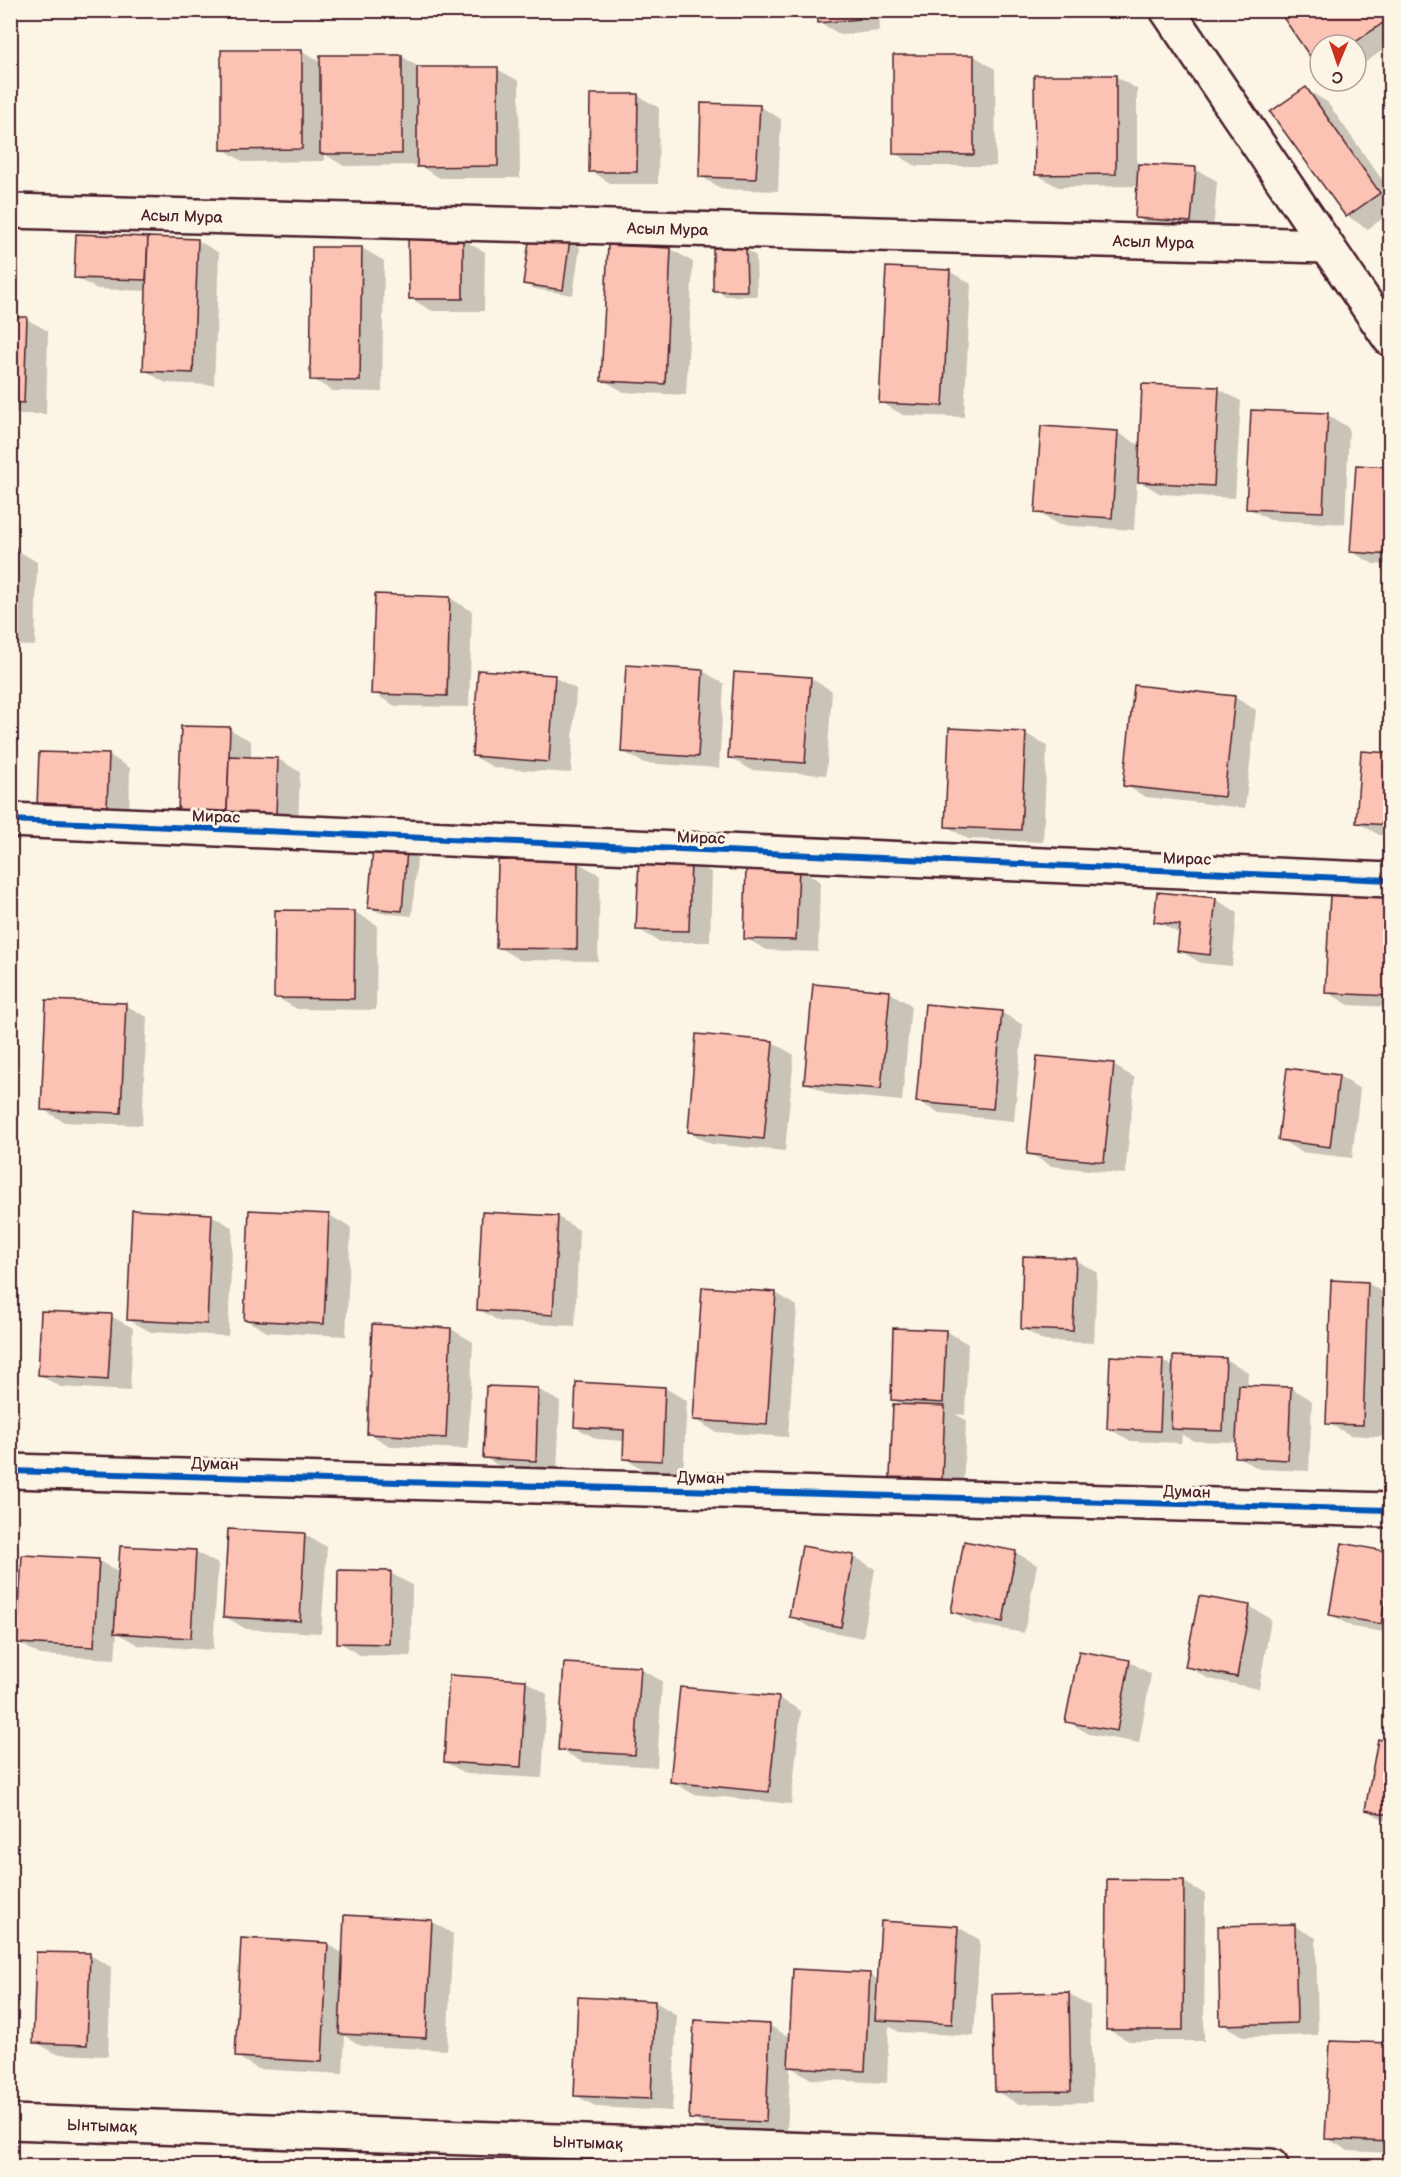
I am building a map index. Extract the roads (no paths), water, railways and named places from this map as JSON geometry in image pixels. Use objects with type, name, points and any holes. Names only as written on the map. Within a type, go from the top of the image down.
[{"type":"street","points":[[1167,10],[1390,339]]},
{"type":"street","name":"Асыл Мура","points":[[10,211],[1326,246]]},
{"type":"street","name":"Мирас","points":[[10,820],[1390,880]]},
{"type":"street","name":"Думан","points":[[10,1471],[1390,1510]]},
{"type":"street","name":"Ынтымақ","points":[[10,2122],[1271,2166]]}]
